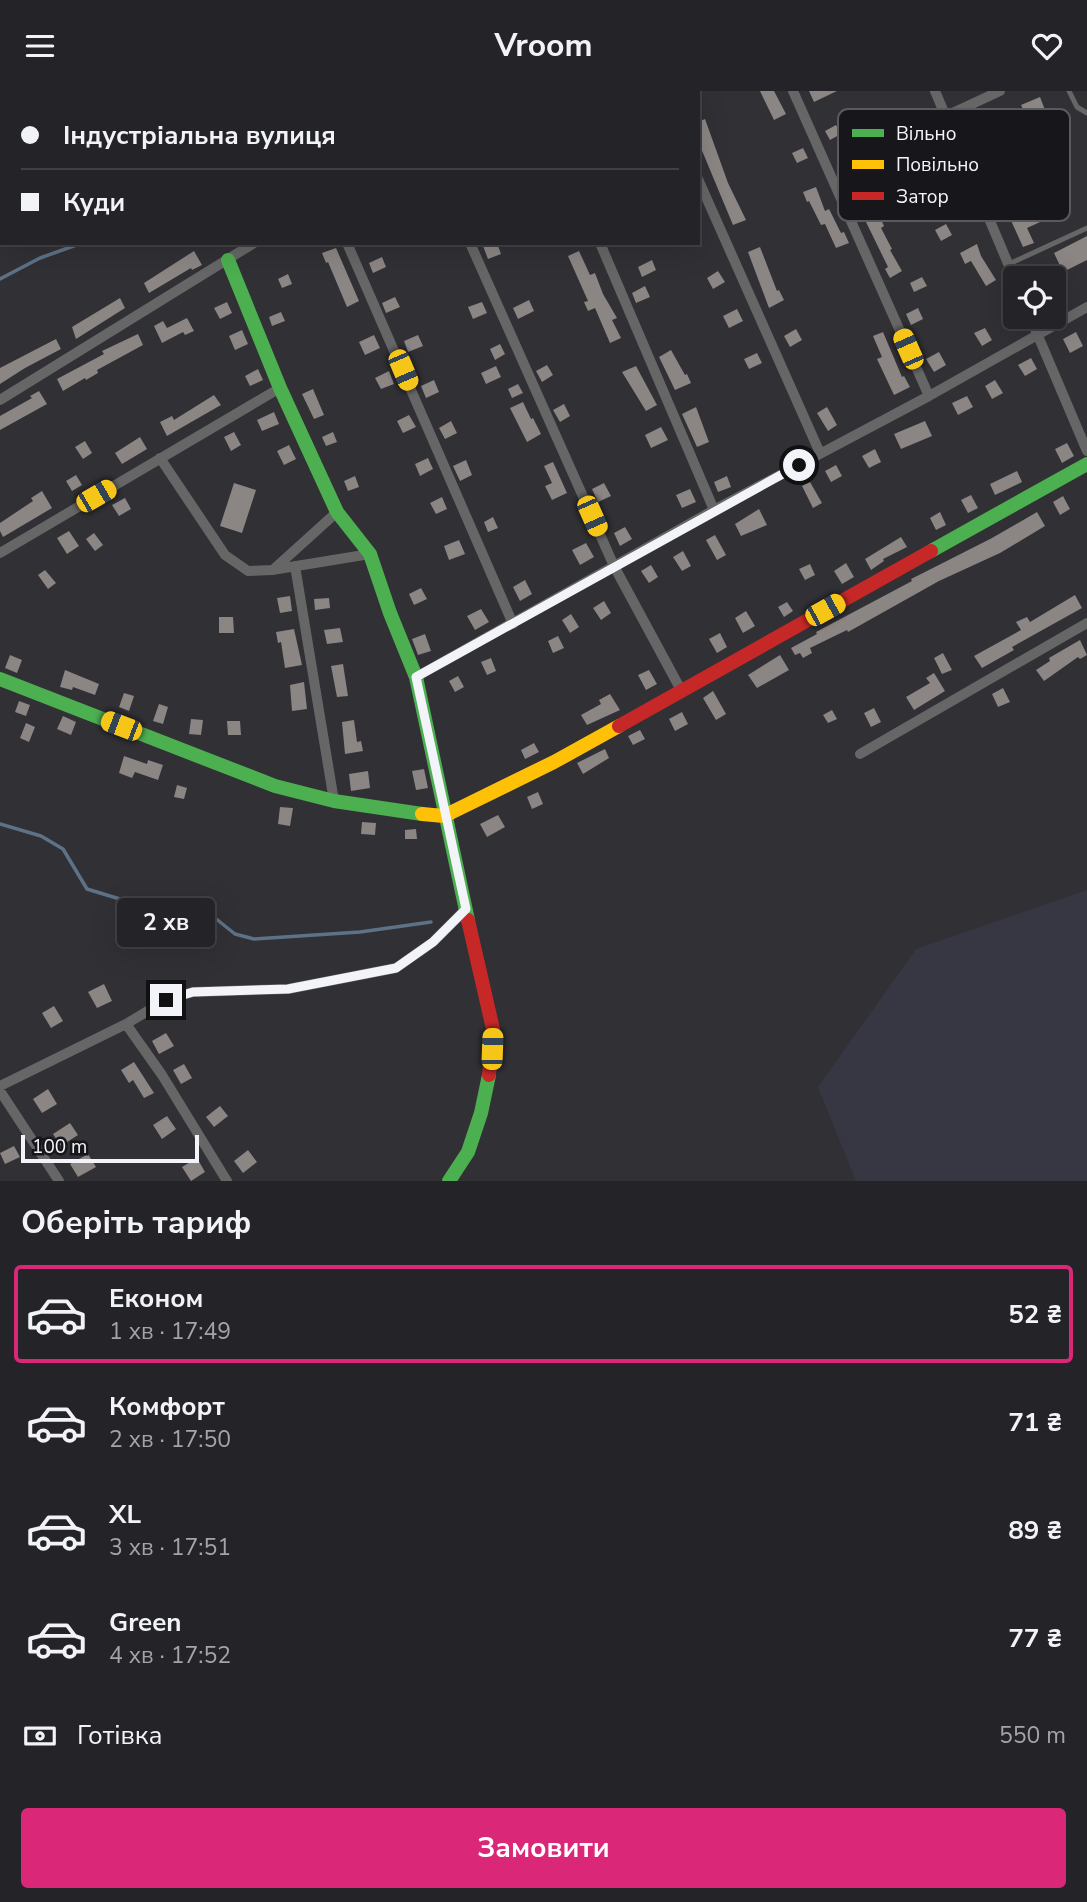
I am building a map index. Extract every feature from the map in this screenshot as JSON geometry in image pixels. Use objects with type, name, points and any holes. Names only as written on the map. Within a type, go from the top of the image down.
[{"type":"street","points":[[793,91],[838,192]]},
{"type":"street","points":[[935,91],[943,109]]},
{"type":"street","points":[[961,109],[1000,91]]},
{"type":"street","points":[[700,183],[820,453]]},
{"type":"street","points":[[851,221],[929,396]]},
{"type":"street","points":[[991,221],[1009,264]]},
{"type":"street","points":[[0,400],[251,245]]},
{"type":"street","points":[[348,245],[513,624]]},
{"type":"street","points":[[471,245],[614,566],[681,691]]},
{"type":"street","points":[[601,245],[714,510]]},
{"type":"street","points":[[228,260],[280,388],[337,512],[370,554],[416,677],[444,816],[493,1029],[491,1069],[481,1113],[468,1152],[449,1181]]},
{"type":"street","points":[[416,677],[714,510],[929,396],[1087,307]]},
{"type":"street","points":[[1036,329],[1087,451]]},
{"type":"street","points":[[0,553],[280,388]]},
{"type":"street","points":[[160,459],[225,555],[248,571],[272,570],[370,554]]},
{"type":"street","points":[[0,679],[275,786],[334,800],[444,816],[554,762],[1087,464]]},
{"type":"street","points":[[272,570],[337,512]]},
{"type":"street","points":[[295,566],[334,800]]},
{"type":"street","points":[[860,754],[1087,623]]},
{"type":"street","points":[[59,1181],[0,1089],[127,1024],[166,1000],[193,992],[288,989],[396,968],[433,942],[466,909]]},
{"type":"street","points":[[127,1024],[162,1075],[227,1181]]},
{"type":"lane","points":[[1069,91],[1077,107],[1087,113]]},
{"type":"lane","points":[[1009,264],[1087,227]]},
{"type":"shaded area","points":[[1087,890],[1087,1181],[856,1181],[818,1087],[916,949]]},
{"type":"building","points":[[760,91],[774,91],[786,114],[774,120]]},
{"type":"building","points":[[809,91],[837,91],[814,102]]},
{"type":"building","points":[[1040,97],[1045,109],[1023,109],[1021,105]]},
{"type":"building","points":[[705,119],[728,183],[746,220],[733,225],[700,146],[700,121]]},
{"type":"building","points":[[836,125],[838,136],[830,140],[825,131]]},
{"type":"building","points":[[803,148],[808,158],[797,163],[792,153]]},
{"type":"building","points":[[816,187],[825,211],[829,209],[849,243],[836,248],[825,224],[821,225],[809,201],[807,202],[803,192]]},
{"type":"building","points":[[882,221],[884,226],[881,228],[902,271],[890,278],[885,269],[888,267],[866,222]]},
{"type":"building","points":[[1011,221],[1042,221],[1027,228],[1034,243],[1023,247]]},
{"type":"building","points":[[946,224],[952,235],[941,241],[935,230]]},
{"type":"building","points":[[1087,236],[1087,260],[1066,270],[1066,266],[1060,266],[1054,253]]},
{"type":"building","points":[[977,244],[996,280],[986,286],[971,261],[965,264],[960,253]]},
{"type":"building","points":[[498,245],[501,254],[488,259],[483,246]]},
{"type":"building","points":[[760,247],[777,291],[779,290],[784,300],[769,308],[748,252]]},
{"type":"building","points":[[336,248],[359,301],[347,307],[322,253]]},
{"type":"building","points":[[194,251],[202,265],[192,270],[191,268],[149,293],[144,283]]},
{"type":"building","points":[[579,251],[590,275],[595,273],[617,318],[612,320],[621,338],[610,343],[595,308],[588,311],[584,302],[588,301],[568,256]]},
{"type":"building","points":[[382,257],[386,267],[373,273],[369,263]]},
{"type":"building","points":[[652,260],[656,270],[642,277],[638,267]]},
{"type":"building","points":[[718,271],[725,282],[713,289],[707,278]]},
{"type":"building","points":[[288,274],[292,284],[282,288],[278,279]]},
{"type":"building","points":[[922,277],[927,286],[914,292],[910,283]]},
{"type":"building","points":[[645,286],[650,297],[636,303],[632,293]]},
{"type":"building","points":[[395,297],[400,307],[386,313],[382,303]]},
{"type":"building","points":[[120,298],[125,308],[76,339],[72,327]]},
{"type":"building","points":[[529,300],[534,311],[518,319],[513,308]]},
{"type":"building","points":[[227,302],[232,313],[220,319],[214,308]]},
{"type":"building","points":[[482,302],[487,313],[473,319],[468,307]]},
{"type":"building","points":[[918,308],[923,319],[911,325],[906,314]]},
{"type":"building","points":[[737,309],[743,321],[729,328],[723,316]]},
{"type":"building","points":[[281,312],[285,321],[272,326],[269,317]]},
{"type":"building","points":[[187,318],[194,331],[185,335],[183,332],[162,343],[154,326],[163,321],[167,328]]},
{"type":"building","points":[[985,328],[992,340],[982,346],[974,333]]},
{"type":"building","points":[[796,329],[802,340],[790,347],[784,336]]},
{"type":"building","points":[[242,330],[248,344],[235,350],[229,336]]},
{"type":"building","points":[[883,332],[902,377],[904,376],[910,387],[894,395],[877,359],[882,357],[873,336]]},
{"type":"building","points":[[1076,332],[1083,346],[1070,353],[1063,339]]},
{"type":"building","points":[[138,334],[143,345],[63,391],[57,379],[104,354],[102,351]]},
{"type":"building","points":[[374,335],[380,348],[365,355],[359,342]]},
{"type":"building","points":[[418,335],[423,346],[408,352],[404,341]]},
{"type":"building","points":[[56,339],[61,349],[0,384],[0,368]]},
{"type":"building","points":[[500,344],[505,354],[495,360],[490,349]]},
{"type":"building","points":[[671,350],[691,383],[675,390],[659,357]]},
{"type":"building","points":[[939,352],[946,365],[934,372],[926,359]]},
{"type":"building","points":[[757,353],[762,363],[749,369],[744,359]]},
{"type":"building","points":[[1031,358],[1037,369],[1025,376],[1018,365]]},
{"type":"building","points":[[547,365],[553,375],[542,382],[536,371]]},
{"type":"building","points":[[496,366],[501,377],[486,384],[481,373]]},
{"type":"building","points":[[636,366],[657,405],[646,411],[622,372]]},
{"type":"building","points":[[258,369],[263,380],[250,386],[245,376]]},
{"type":"building","points":[[389,371],[394,384],[381,389],[375,378]]},
{"type":"building","points":[[434,380],[439,392],[426,398],[421,386]]},
{"type":"building","points":[[995,380],[1003,393],[992,399],[985,386]]},
{"type":"building","points":[[518,384],[523,393],[512,398],[508,389]]},
{"type":"building","points":[[313,389],[324,415],[314,419],[302,394]]},
{"type":"building","points":[[39,391],[47,404],[0,430],[0,416],[32,398],[30,396]]},
{"type":"building","points":[[214,395],[221,405],[167,436],[160,422],[172,416],[174,420]]},
{"type":"building","points":[[967,396],[973,407],[958,415],[952,403]]},
{"type":"building","points":[[523,402],[541,434],[527,442],[510,408]]},
{"type":"building","points":[[564,404],[570,416],[560,422],[553,410]]},
{"type":"building","points":[[696,407],[709,442],[697,447],[682,414]]},
{"type":"building","points":[[827,407],[837,425],[828,431],[817,413]]},
{"type":"building","points":[[274,412],[279,424],[262,431],[257,420]]},
{"type":"building","points":[[409,415],[416,427],[403,433],[397,421]]},
{"type":"building","points":[[451,421],[457,433],[445,439],[439,428]]},
{"type":"building","points":[[925,421],[932,436],[901,449],[894,434]]},
{"type":"building","points":[[661,427],[668,440],[651,448],[645,435]]},
{"type":"building","points":[[234,432],[241,445],[231,451],[224,437]]},
{"type":"building","points":[[333,432],[337,442],[326,446],[322,437]]},
{"type":"building","points":[[140,437],[147,449],[122,464],[115,453]]},
{"type":"building","points":[[85,441],[92,453],[83,459],[75,447]]},
{"type":"building","points":[[1067,443],[1074,456],[1062,463],[1055,449]]},
{"type":"building","points":[[289,445],[296,459],[284,465],[277,451]]},
{"type":"building","points":[[875,449],[881,462],[869,468],[862,456]]},
{"type":"building","points":[[428,458],[433,469],[420,476],[415,464]]},
{"type":"building","points":[[466,460],[472,475],[460,481],[453,466]]},
{"type":"building","points":[[553,462],[567,493],[552,500],[545,486],[552,483],[544,466]]},
{"type":"building","points":[[836,465],[842,476],[831,482],[825,471]]},
{"type":"building","points":[[1017,471],[1022,482],[995,495],[990,484]]},
{"type":"building","points":[[76,475],[82,485],[72,491],[66,481]]},
{"type":"building","points":[[355,476],[359,487],[348,491],[344,481]]},
{"type":"building","points":[[727,476],[731,487],[718,492],[714,482]]},
{"type":"building","points":[[810,482],[822,503],[813,508],[802,486]]},
{"type":"building","points":[[234,483],[256,490],[242,533],[220,526]]},
{"type":"building","points":[[604,483],[611,496],[598,502],[592,489]]},
{"type":"building","points":[[690,489],[696,502],[682,508],[676,495]]},
{"type":"building","points":[[42,491],[52,508],[3,537],[0,523],[33,501],[31,498]]},
{"type":"building","points":[[971,495],[978,508],[968,513],[961,500]]},
{"type":"building","points":[[1063,496],[1070,509],[1060,515],[1053,502]]},
{"type":"building","points":[[442,497],[447,509],[436,514],[430,503]]},
{"type":"building","points":[[125,498],[131,509],[119,516],[112,505]]},
{"type":"building","points":[[759,509],[767,525],[741,536],[735,524]]},
{"type":"building","points":[[940,512],[946,525],[936,530],[930,518]]},
{"type":"building","points":[[1037,512],[1045,526],[1000,553],[939,581],[848,632],[847,630],[810,648],[812,653],[803,658],[800,653],[795,655],[791,648],[817,634],[816,632]]},
{"type":"building","points":[[493,517],[498,528],[488,532],[484,522]]},
{"type":"building","points":[[625,527],[632,539],[620,546],[614,533]]},
{"type":"building","points":[[69,531],[79,546],[67,554],[57,538]]},
{"type":"building","points":[[94,533],[103,545],[95,551],[86,539]]},
{"type":"building","points":[[715,535],[726,555],[717,560],[706,540]]},
{"type":"building","points":[[901,537],[907,547],[883,559],[884,561],[871,570],[865,559]]},
{"type":"building","points":[[459,540],[465,554],[449,560],[444,546]]},
{"type":"building","points":[[586,543],[594,557],[580,565],[572,550]]},
{"type":"building","points":[[683,551],[691,566],[682,571],[673,557]]},
{"type":"building","points":[[846,563],[854,577],[842,584],[834,571]]},
{"type":"building","points":[[810,564],[815,575],[805,580],[799,569]]},
{"type":"building","points":[[651,565],[658,577],[649,583],[641,571]]},
{"type":"building","points":[[45,570],[56,583],[48,589],[38,575]]},
{"type":"building","points":[[525,580],[532,594],[520,601],[513,587]]},
{"type":"building","points":[[421,588],[427,599],[414,605],[409,594]]},
{"type":"building","points":[[1075,595],[1082,608],[1012,647],[1014,650],[982,668],[974,656],[1021,630],[1016,622],[1027,617],[1030,622]]},
{"type":"building","points":[[290,596],[292,611],[280,613],[277,598]]},
{"type":"building","points":[[329,598],[330,608],[315,610],[314,599]]},
{"type":"building","points":[[604,601],[611,613],[601,620],[593,608]]},
{"type":"building","points":[[787,602],[793,611],[784,617],[778,607]]},
{"type":"building","points":[[481,609],[489,622],[475,630],[467,616]]},
{"type":"building","points":[[746,611],[755,626],[743,633],[735,618]]},
{"type":"building","points":[[571,614],[579,627],[570,633],[562,620]]},
{"type":"building","points":[[219,617],[233,617],[234,633],[219,633]]},
{"type":"building","points":[[340,628],[343,642],[327,644],[324,630]]},
{"type":"building","points":[[294,629],[302,665],[285,668],[281,642],[278,643],[276,632]]},
{"type":"building","points":[[720,633],[727,647],[717,653],[709,639]]},
{"type":"building","points":[[425,634],[431,651],[418,655],[412,639]]},
{"type":"building","points":[[558,636],[564,648],[553,653],[548,641]]},
{"type":"building","points":[[1080,640],[1087,655],[1080,659],[1078,657],[1044,681],[1036,670],[1050,661],[1049,658]]},
{"type":"building","points":[[943,653],[952,670],[942,674],[934,658]]},
{"type":"building","points":[[10,655],[22,660],[17,673],[5,668]]},
{"type":"building","points":[[780,655],[789,670],[757,688],[748,675]]},
{"type":"building","points":[[491,658],[496,671],[487,675],[481,662]]},
{"type":"building","points":[[343,664],[348,696],[337,697],[331,666]]},
{"type":"building","points":[[65,670],[99,684],[95,695],[73,687],[72,690],[60,687]]},
{"type":"building","points":[[649,670],[657,684],[646,690],[638,675]]},
{"type":"building","points":[[934,673],[945,691],[914,710],[906,697],[930,683],[926,678]]},
{"type":"building","points":[[458,676],[464,687],[455,692],[449,681]]},
{"type":"building","points":[[304,682],[307,709],[292,711],[290,685]]},
{"type":"building","points":[[1003,688],[1010,702],[998,707],[992,694]]},
{"type":"building","points":[[713,691],[726,714],[716,720],[703,698]]},
{"type":"building","points":[[124,693],[134,696],[129,711],[119,707]]},
{"type":"building","points":[[610,694],[620,710],[587,725],[581,715],[601,704],[599,700]]},
{"type":"building","points":[[19,701],[30,705],[26,716],[15,712]]},
{"type":"building","points":[[159,704],[168,707],[163,724],[153,721]]},
{"type":"building","points":[[874,708],[881,722],[871,727],[864,713]]},
{"type":"building","points":[[832,710],[837,719],[828,723],[823,715]]},
{"type":"building","points":[[682,712],[688,724],[675,731],[669,719]]},
{"type":"building","points":[[63,716],[76,722],[71,735],[57,729]]},
{"type":"building","points":[[191,719],[203,720],[201,735],[189,734]]},
{"type":"building","points":[[354,720],[357,742],[361,741],[363,751],[345,754],[342,722]]},
{"type":"building","points":[[227,721],[240,721],[241,735],[228,735]]},
{"type":"building","points":[[26,723],[35,727],[29,742],[20,738]]},
{"type":"building","points":[[640,730],[645,739],[633,745],[628,736]]},
{"type":"building","points":[[534,743],[539,752],[525,759],[521,750]]},
{"type":"building","points":[[605,749],[609,758],[583,774],[577,763]]},
{"type":"building","points":[[124,756],[147,764],[148,760],[163,765],[158,780],[135,772],[132,778],[119,773]]},
{"type":"building","points":[[424,769],[428,788],[416,790],[412,771]]},
{"type":"building","points":[[368,771],[370,788],[351,791],[349,774]]},
{"type":"building","points":[[177,785],[187,788],[184,799],[174,797]]},
{"type":"building","points":[[538,792],[543,804],[532,809],[527,797]]},
{"type":"building","points":[[280,807],[293,808],[290,826],[278,824]]},
{"type":"building","points":[[498,815],[505,827],[487,837],[480,824]]},
{"type":"building","points":[[362,822],[376,823],[375,835],[361,834]]},
{"type":"building","points":[[416,829],[417,839],[405,839],[405,830]]},
{"type":"building","points":[[104,984],[112,1001],[97,1008],[88,992]]},
{"type":"building","points":[[54,1006],[63,1021],[51,1028],[42,1013]]},
{"type":"building","points":[[166,1033],[174,1046],[159,1054],[152,1041]]},
{"type":"building","points":[[134,1062],[154,1093],[144,1098],[133,1080],[129,1083],[121,1070]]},
{"type":"building","points":[[184,1064],[192,1078],[181,1084],[173,1070]]},
{"type":"building","points":[[48,1089],[57,1104],[42,1113],[33,1099]]},
{"type":"building","points":[[220,1106],[228,1116],[214,1127],[206,1117]]},
{"type":"building","points":[[167,1116],[176,1129],[162,1139],[153,1125]]},
{"type":"building","points":[[70,1123],[78,1135],[61,1146],[53,1134]]},
{"type":"building","points":[[14,1146],[20,1157],[5,1164],[0,1153]]},
{"type":"building","points":[[248,1150],[257,1162],[243,1173],[234,1161]]},
{"type":"building","points":[[88,1154],[96,1167],[78,1177],[70,1164]]},
{"type":"building","points":[[197,1158],[205,1172],[191,1181],[182,1167]]},
{"type":"waterway","points":[[0,279],[40,258],[76,245]]},
{"type":"waterway","points":[[0,824],[41,836],[63,849],[87,889],[156,910],[215,918],[235,934],[254,939],[360,932],[431,922]]},
{"type":"traffic: fast","points":[[228,260],[280,388],[337,512],[370,554],[416,677],[468,920]]},
{"type":"traffic: fast","points":[[931,551],[1087,464]]},
{"type":"traffic: fast","points":[[0,679],[275,786],[334,801],[422,814]]},
{"type":"traffic: fast","points":[[449,1181],[468,1152],[481,1113],[489,1075]]},
{"type":"traffic: slow","points":[[422,814],[444,816],[554,762],[619,726]]},
{"type":"traffic: jam","points":[[619,726],[931,551]]},
{"type":"traffic: jam","points":[[468,920],[493,1029],[489,1075]]},
{"type":"route","points":[[166,1000],[193,992],[288,989],[396,968],[433,942],[466,909],[416,677],[799,465]]}]
